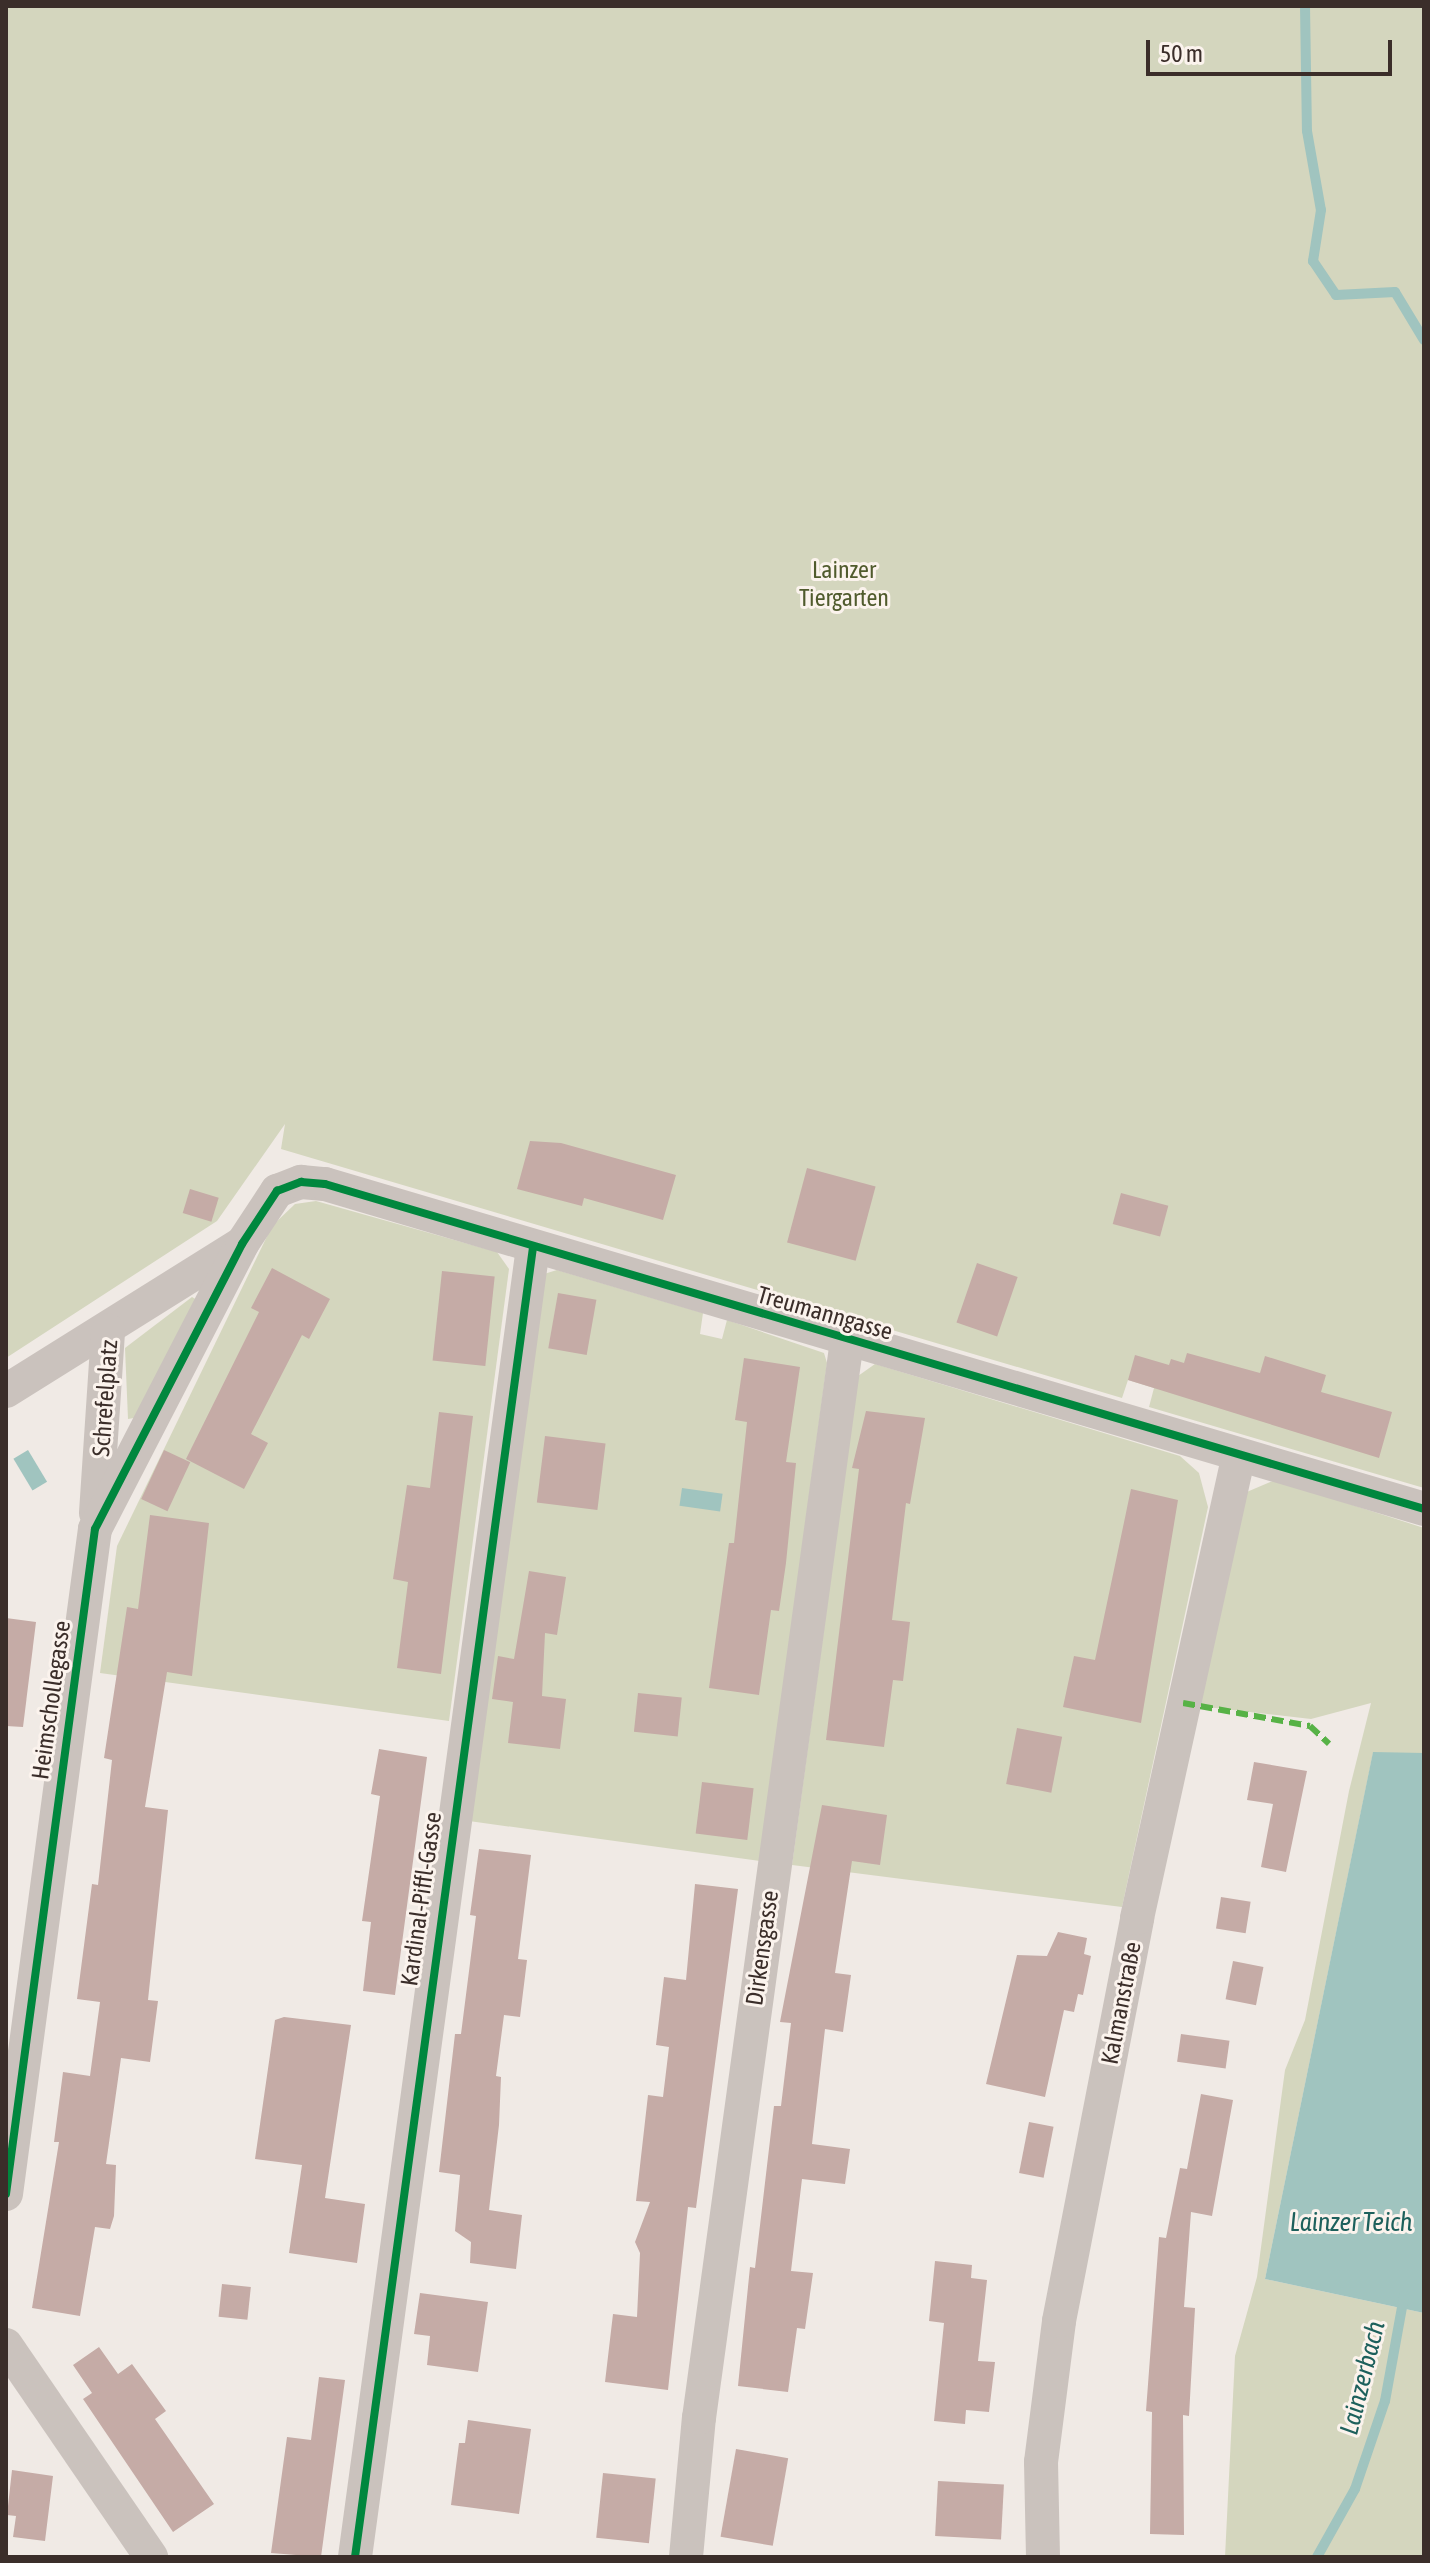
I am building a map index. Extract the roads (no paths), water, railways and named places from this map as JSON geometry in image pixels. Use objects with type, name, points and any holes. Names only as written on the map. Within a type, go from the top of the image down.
[{"type":"street","name":"Treumanngasse","points":[[242,1244],[277,1191],[301,1182],[325,1184],[847,1341],[1424,1509]]},
{"type":"street","name":"Schrefelplatz","points":[[95,1529],[108,1330],[242,1244]]},
{"type":"street","name":"Heimschollegasse","points":[[6,2194],[95,1529],[242,1244]]},
{"type":"street","name":"Kardinal-Piffl-Gasse","points":[[355,2557],[533,1247]]},
{"type":"street","points":[[6,1391],[108,1330]]},
{"type":"street","name":"Dirkensgasse","points":[[686,2557],[699,2418],[847,1341]]},
{"type":"street","name":"Kalmanstraße","points":[[1043,2557],[1041,2462],[1059,2321],[1137,1918],[1239,1455]]},
{"type":"street","points":[[6,2345],[151,2557]]},
{"type":"water","points":[[28,1450],[47,1482],[32,1490],[13,1459]]},
{"type":"water","points":[[682,1488],[723,1494],[720,1512],[679,1506]]},
{"type":"water","name":"Lainzer Teich","points":[[1373,1752],[1424,1753],[1424,2313],[1265,2279]]},
{"type":"waterway","name":"Lainzerbach","points":[[1305,6],[1307,131],[1321,210],[1313,261],[1336,295],[1395,292],[1424,340]]},
{"type":"waterway","name":"Lainzerbach","points":[[1317,2557],[1355,2489],[1385,2401],[1404,2296]]},
{"type":"park label","name":"Lainzer Tiergarten","points":[[844,584]]}]
